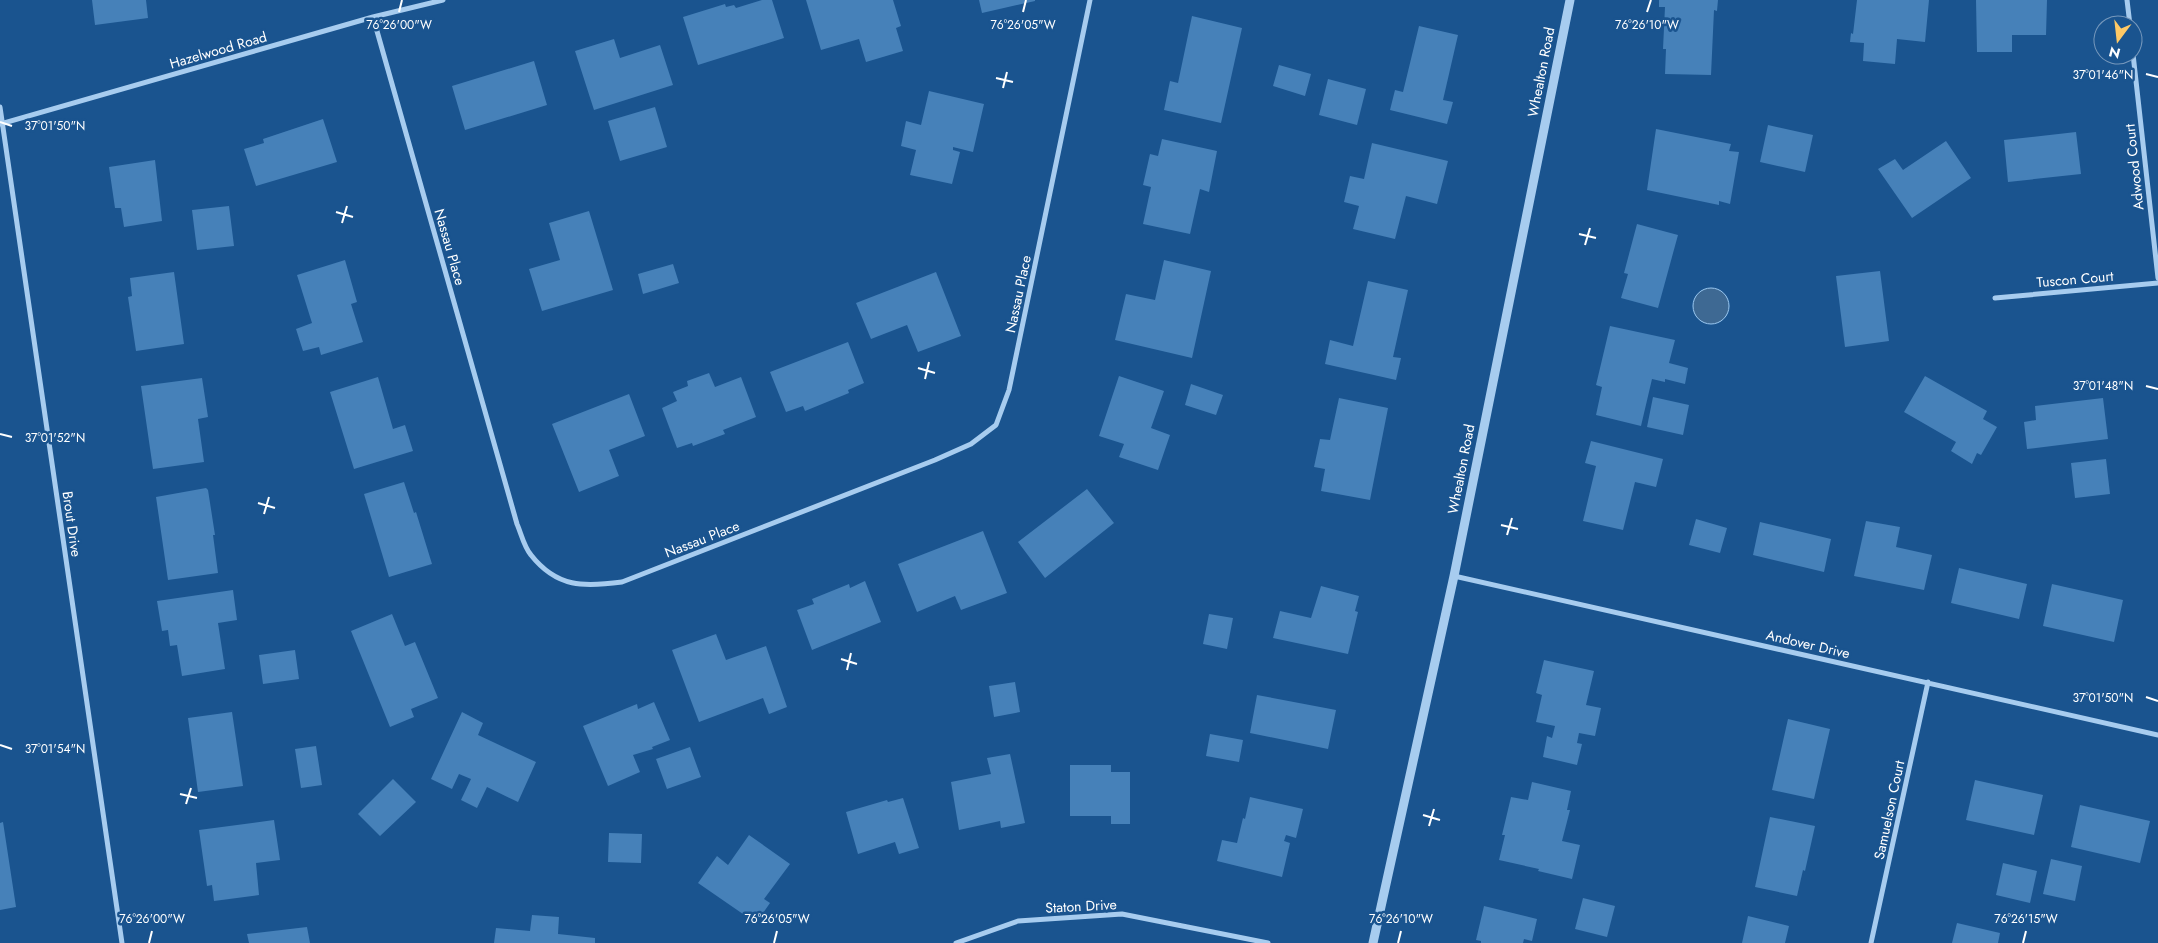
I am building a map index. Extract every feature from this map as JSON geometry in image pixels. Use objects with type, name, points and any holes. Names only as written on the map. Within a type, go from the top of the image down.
[{"type":"street","name":"Hazelwood Road","points":[[1,124],[373,17],[443,0]]},
{"type":"street","name":"Nassau Place","points":[[373,17],[517,524],[530,554],[556,579],[591,586],[622,582],[935,460],[971,444],[996,425],[1009,390],[1090,0]]},
{"type":"street","name":"Whealton Road","points":[[1373,943],[1454,576],[1570,0]]},
{"type":"street","points":[[2127,0],[2129,15]]},
{"type":"street","name":"Adwood Court","points":[[2134,65],[2158,278]]},
{"type":"street","name":"Brout Drive","points":[[0,108],[122,943]]},
{"type":"street","name":"Tuscon Court","points":[[1995,298],[2158,283]]},
{"type":"street","name":"Andover Drive","points":[[1454,576],[2158,734]]},
{"type":"street","name":"Samuelson Court","points":[[1871,943],[1928,682]]},
{"type":"street","name":"Staton Drive","points":[[956,943],[1018,921],[1122,914],[1268,943]]},
{"type":"water","points":[[1711,288],[1718,289],[1724,293],[1728,299],[1728,313],[1724,319],[1718,323],[1711,324],[1704,323],[1698,319],[1694,313],[1693,306],[1694,299],[1698,293],[1704,289]]},
{"type":"building","points":[[92,0],[146,0],[148,18],[95,25]]},
{"type":"building","points":[[762,0],[772,0],[784,38],[698,65],[683,17],[725,4],[726,7],[734,5],[736,8]]},
{"type":"building","points":[[806,0],[893,0],[901,26],[896,28],[903,51],[866,62],[859,39],[821,50]]},
{"type":"building","points":[[979,0],[1035,0],[1035,1],[982,13]]},
{"type":"building","points":[[1659,0],[1718,0],[1717,11],[1714,10],[1711,75],[1665,74],[1666,49],[1663,49],[1665,7],[1659,7]]},
{"type":"building","points":[[1857,0],[1929,0],[1925,42],[1897,39],[1895,64],[1863,61],[1864,43],[1850,42],[1851,33],[1853,34]]},
{"type":"building","points":[[1976,0],[2047,0],[2046,35],[2012,35],[2012,52],[1977,52]]},
{"type":"building","points":[[1192,16],[1242,28],[1221,123],[1164,110],[1170,81],[1178,83]]},
{"type":"building","points":[[1419,26],[1458,35],[1443,100],[1453,102],[1447,124],[1390,110],[1395,90],[1403,92]]},
{"type":"building","points":[[614,39],[620,58],[660,45],[673,85],[594,110],[575,51]]},
{"type":"building","points":[[534,61],[547,105],[465,130],[452,86]]},
{"type":"building","points":[[1279,65],[1311,74],[1305,96],[1273,86]]},
{"type":"building","points":[[1328,79],[1366,89],[1357,125],[1319,115]]},
{"type":"building","points":[[929,91],[984,104],[973,152],[953,147],[953,150],[960,152],[952,184],[910,175],[916,150],[901,146],[906,121],[921,125]]},
{"type":"building","points":[[655,107],[667,147],[620,161],[608,121]]},
{"type":"building","points":[[323,119],[337,162],[256,186],[244,149],[264,143],[263,139]]},
{"type":"building","points":[[1768,125],[1813,135],[1805,172],[1760,162]]},
{"type":"building","points":[[1656,129],[1731,144],[1729,151],[1739,152],[1730,204],[1719,201],[1719,205],[1647,190]]},
{"type":"building","points":[[2076,132],[2081,174],[2008,182],[2004,140]]},
{"type":"building","points":[[1162,139],[1217,151],[1209,192],[1200,189],[1190,234],[1143,224],[1151,187],[1143,185],[1150,154],[1158,156]]},
{"type":"building","points":[[1946,141],[1971,178],[1912,218],[1878,169],[1895,159],[1903,170]]},
{"type":"building","points":[[1372,143],[1448,161],[1437,204],[1406,196],[1395,239],[1353,229],[1359,206],[1344,202],[1350,176],[1364,179]]},
{"type":"building","points":[[155,160],[162,221],[124,227],[121,208],[115,208],[109,167]]},
{"type":"building","points":[[229,206],[234,246],[197,250],[192,210]]},
{"type":"building","points":[[589,211],[613,290],[542,311],[529,269],[560,260],[549,223]]},
{"type":"building","points":[[1637,224],[1678,235],[1658,308],[1621,298],[1628,274],[1624,273]]},
{"type":"building","points":[[345,260],[357,302],[351,304],[363,342],[321,355],[319,347],[303,351],[296,329],[312,323],[297,275]]},
{"type":"building","points":[[1164,260],[1211,271],[1192,358],[1115,340],[1126,294],[1155,300]]},
{"type":"building","points":[[673,264],[679,283],[643,294],[638,274]]},
{"type":"building","points":[[1880,271],[1889,341],[1845,347],[1836,276]]},
{"type":"building","points":[[174,272],[184,344],[136,351],[128,297],[132,296],[130,278]]},
{"type":"building","points":[[936,272],[961,336],[918,352],[907,325],[871,339],[856,303]]},
{"type":"building","points":[[1368,281],[1408,290],[1393,357],[1401,358],[1396,380],[1325,364],[1330,340],[1353,346]]},
{"type":"building","points":[[1610,326],[1675,340],[1669,363],[1688,368],[1685,384],[1665,379],[1665,382],[1652,379],[1641,426],[1596,415],[1602,387],[1596,385]]},
{"type":"building","points":[[848,342],[864,383],[848,390],[849,393],[805,411],[803,406],[786,412],[770,372]]},
{"type":"building","points":[[709,373],[715,387],[741,377],[756,417],[723,430],[725,434],[693,446],[692,443],[677,448],[662,408],[677,401],[673,392],[688,386],[687,381]]},
{"type":"building","points":[[1119,376],[1164,391],[1151,428],[1170,435],[1158,470],[1119,457],[1124,444],[1099,436]]},
{"type":"building","points":[[1925,376],[1987,411],[1983,419],[1997,427],[1981,455],[1977,453],[1972,464],[1951,451],[1956,442],[1904,412]]},
{"type":"building","points":[[378,377],[393,429],[405,425],[413,451],[354,469],[330,392]]},
{"type":"building","points":[[202,378],[208,417],[198,419],[204,462],[153,469],[141,386]]},
{"type":"building","points":[[1191,384],[1223,395],[1216,415],[1185,405]]},
{"type":"building","points":[[629,394],[645,436],[609,450],[619,476],[579,492],[552,424]]},
{"type":"building","points":[[1653,397],[1689,405],[1683,435],[1647,427]]},
{"type":"building","points":[[1339,398],[1388,408],[1370,500],[1321,491],[1325,469],[1314,467],[1320,439],[1330,440]]},
{"type":"building","points":[[2103,398],[2108,439],[2027,449],[2024,422],[2036,420],[2035,406]]},
{"type":"building","points":[[1591,441],[1663,459],[1656,487],[1635,482],[1623,530],[1583,521],[1596,466],[1585,463]]},
{"type":"building","points":[[2106,459],[2110,494],[2075,498],[2071,463]]},
{"type":"building","points":[[404,482],[414,513],[416,512],[432,564],[389,577],[364,494]]},
{"type":"building","points":[[206,488],[208,490],[215,535],[213,535],[218,573],[168,580],[156,497]]},
{"type":"building","points":[[1087,489],[1114,523],[1045,578],[1018,542]]},
{"type":"building","points":[[1696,519],[1727,528],[1720,553],[1689,545]]},
{"type":"building","points":[[1866,521],[1900,527],[1896,547],[1932,555],[1924,590],[1854,576]]},
{"type":"building","points":[[1760,522],[1831,539],[1824,572],[1753,555]]},
{"type":"building","points":[[983,531],[1007,593],[961,610],[955,596],[917,612],[898,564]]},
{"type":"building","points":[[1959,568],[2027,584],[2019,619],[1951,603]]},
{"type":"building","points":[[865,581],[881,622],[812,650],[797,610],[814,604],[812,599],[849,584],[850,588]]},
{"type":"building","points":[[2052,584],[2123,600],[2114,642],[2043,626]]},
{"type":"building","points":[[1321,586],[1359,596],[1355,611],[1358,612],[1348,654],[1273,638],[1280,611],[1311,618]]},
{"type":"building","points":[[233,590],[237,620],[218,623],[225,669],[182,676],[177,645],[170,646],[168,630],[162,631],[157,601]]},
{"type":"building","points":[[392,614],[405,646],[415,642],[438,698],[411,709],[414,717],[390,727],[351,631]]},
{"type":"building","points":[[1209,614],[1233,618],[1227,649],[1203,644]]},
{"type":"building","points":[[716,634],[726,660],[766,646],[787,707],[769,714],[763,698],[699,722],[672,650]]},
{"type":"building","points":[[295,650],[299,679],[263,684],[259,655]]},
{"type":"building","points":[[1544,660],[1594,671],[1586,705],[1601,708],[1595,736],[1579,733],[1577,743],[1582,744],[1577,765],[1543,757],[1547,736],[1552,738],[1555,726],[1536,722],[1542,695],[1536,693]]},
{"type":"building","points":[[1015,682],[1020,712],[994,717],[989,686]]},
{"type":"building","points":[[1257,695],[1336,710],[1328,749],[1250,733]]},
{"type":"building","points":[[654,702],[670,740],[652,747],[653,749],[633,755],[640,772],[608,786],[583,726],[637,704],[638,709]]},
{"type":"building","points":[[232,712],[243,786],[198,792],[188,718]]},
{"type":"building","points":[[462,712],[483,723],[478,735],[536,762],[518,802],[487,787],[477,808],[461,800],[471,779],[459,774],[452,789],[431,779]]},
{"type":"building","points":[[1788,719],[1830,729],[1814,799],[1772,790]]},
{"type":"building","points":[[1210,734],[1243,740],[1239,762],[1206,756]]},
{"type":"building","points":[[316,746],[322,785],[301,788],[295,749]]},
{"type":"building","points":[[690,747],[701,777],[667,789],[656,759]]},
{"type":"building","points":[[1010,754],[1025,823],[1001,828],[1000,821],[959,830],[951,782],[991,774],[987,758]]},
{"type":"building","points":[[1070,765],[1111,765],[1111,772],[1130,772],[1130,824],[1111,824],[1111,816],[1070,816]]},
{"type":"building","points":[[393,779],[416,802],[380,836],[358,814]]},
{"type":"building","points":[[1975,780],[2043,795],[2034,835],[1966,820]]},
{"type":"building","points":[[1532,782],[1571,791],[1567,810],[1570,810],[1562,841],[1580,845],[1572,879],[1499,860],[1505,835],[1502,835],[1511,797],[1528,800]]},
{"type":"building","points":[[1250,797],[1303,809],[1296,838],[1286,835],[1284,841],[1290,843],[1282,877],[1217,861],[1222,840],[1237,843]]},
{"type":"building","points":[[903,798],[919,848],[899,854],[895,842],[858,854],[846,812],[887,800],[888,802]]},
{"type":"building","points":[[2080,805],[2150,821],[2140,863],[2071,847]]},
{"type":"building","points":[[1770,817],[1815,826],[1805,871],[1803,870],[1797,896],[1755,887]]},
{"type":"building","points":[[274,820],[280,860],[256,863],[259,895],[214,901],[212,885],[207,886],[199,830]]},
{"type":"building","points":[[3,822],[16,907],[0,910],[0,823]]},
{"type":"building","points":[[609,833],[642,834],[641,863],[608,862]]},
{"type":"building","points":[[749,835],[790,864],[764,899],[770,903],[756,923],[698,883],[717,856],[728,865]]},
{"type":"building","points":[[2051,859],[2082,866],[2075,901],[2043,894]]},
{"type":"building","points":[[2003,863],[2037,871],[2030,903],[1996,895]]},
{"type":"building","points":[[1583,898],[1615,906],[1607,937],[1575,929]]},
{"type":"building","points":[[1484,906],[1537,919],[1532,941],[1524,939],[1523,943],[1481,943],[1481,941],[1476,940]]},
{"type":"building","points":[[532,915],[559,917],[558,934],[595,938],[595,943],[494,943],[496,928],[530,931]]},
{"type":"building","points":[[1748,916],[1789,926],[1785,943],[1742,943]]},
{"type":"building","points":[[1957,923],[2000,933],[1998,943],[1952,943]]},
{"type":"building","points":[[307,927],[310,943],[249,943],[247,934]]}]
